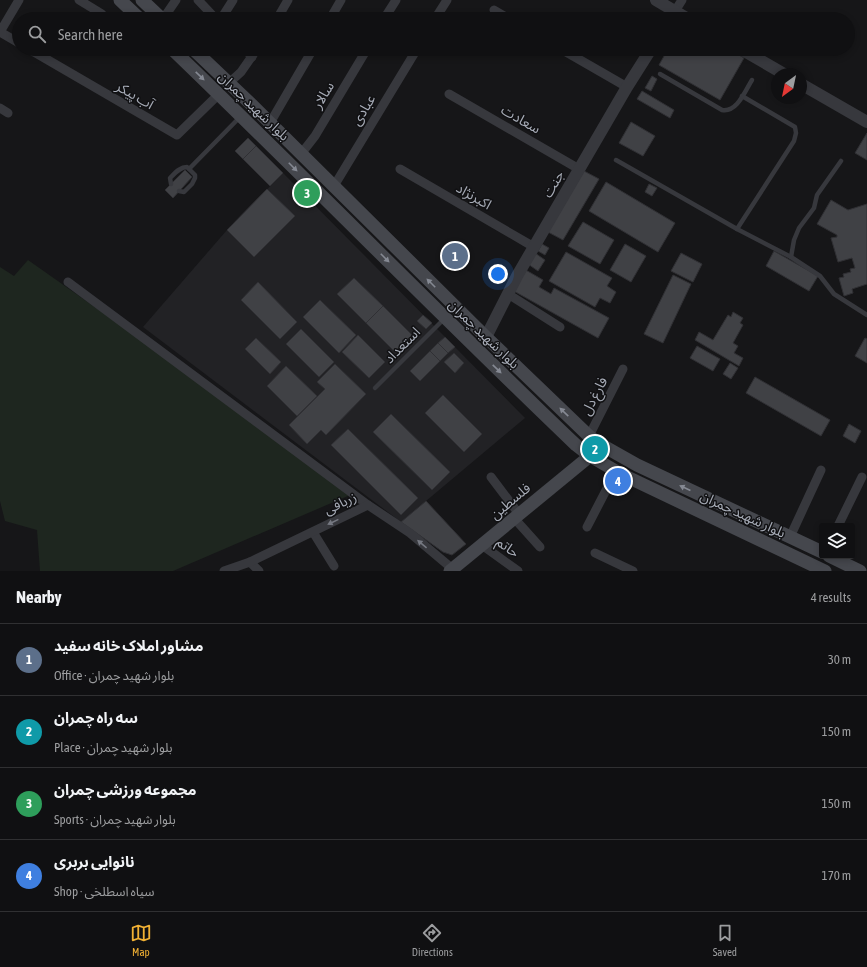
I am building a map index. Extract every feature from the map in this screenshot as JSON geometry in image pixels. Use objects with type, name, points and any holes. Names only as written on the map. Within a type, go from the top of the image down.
[{"type":"main road","points":[[120,0],[133,12]]},
{"type":"main road","points":[[142,0],[155,12]]},
{"type":"main road","name":"بلوار شهید چمران","points":[[179,56],[259,133],[476,349],[576,445],[590,456],[616,471],[825,571]]},
{"type":"main road","name":"بلوار شهید چمران","points":[[203,56],[486,337],[598,444],[637,465],[819,551]]},
{"type":"main road","points":[[219,94],[229,83]]},
{"type":"main road","points":[[241,116],[252,105]]},
{"type":"main road","points":[[259,133],[270,123]]},
{"type":"main road","points":[[442,315],[450,301]]},
{"type":"main road","points":[[476,349],[486,337]]},
{"type":"main road","name":"فلسطین","points":[[452,570],[590,456]]},
{"type":"main road","points":[[835,559],[860,571]]},
{"type":"street","points":[[12,40],[0,32],[19,0]]},
{"type":"street","points":[[79,0],[99,12]]},
{"type":"street","points":[[167,12],[176,0]]},
{"type":"street","points":[[198,0],[209,12]]},
{"type":"street","points":[[226,12],[233,0]]},
{"type":"street","points":[[281,12],[288,0]]},
{"type":"street","points":[[334,12],[341,0]]},
{"type":"street","points":[[388,12],[396,0]]},
{"type":"street","points":[[439,12],[447,0]]},
{"type":"street","points":[[656,0],[670,12]]},
{"type":"street","points":[[675,12],[682,0]]},
{"type":"street","name":"آب پیکر","points":[[40,56],[177,135],[219,94]]},
{"type":"street","points":[[229,83],[241,72],[253,56]]},
{"type":"street","points":[[270,123],[309,56]]},
{"type":"street","name":"سالار","points":[[301,154],[315,136],[363,56]]},
{"type":"street","name":"عبادی","points":[[334,186],[413,56]]},
{"type":"street","points":[[572,56],[627,87]]},
{"type":"street","name":"جنت","points":[[486,337],[517,276],[647,56]]},
{"type":"street","points":[[753,56],[774,68]]},
{"type":"street","points":[[807,87],[867,122]]},
{"type":"street","name":"سعادت","points":[[449,94],[579,169]]},
{"type":"street","name":"اکبرنژاد","points":[[400,169],[534,247]]},
{"type":"street","points":[[68,282],[368,505]]},
{"type":"street","points":[[508,294],[560,327]]},
{"type":"street","name":"فارغ دل","points":[[589,436],[623,369]]},
{"type":"street","points":[[790,537],[821,470]]},
{"type":"street","points":[[586,527],[616,471]]},
{"type":"street","points":[[491,477],[540,547]]},
{"type":"street","points":[[839,523],[862,477]]},
{"type":"street","name":"زربافی","points":[[224,571],[250,562],[368,505],[410,533],[452,570]]},
{"type":"street","points":[[313,532],[334,566]]},
{"type":"street","name":"حاتم","points":[[482,545],[518,571]]},
{"type":"street","points":[[595,553],[632,571]]},
{"type":"street","points":[[250,562],[259,571]]},
{"type":"lane","points":[[660,74],[722,110],[728,111],[732,109],[752,80]]},
{"type":"lane","points":[[736,229],[794,141],[796,133],[795,127],[742,96]]},
{"type":"lane","points":[[189,169],[241,116]]},
{"type":"lane","points":[[616,160],[736,229],[791,257],[820,276],[834,294],[863,311],[867,315]]},
{"type":"lane","points":[[791,257],[794,240],[799,228],[814,208],[817,195],[841,161]]},
{"type":"lane","points":[[171,184],[170,178],[179,170],[185,167],[189,169],[195,175],[194,181],[184,192],[179,191]]},
{"type":"lane","name":"استعداد","points":[[375,388],[442,315]]},
{"type":"shaded area","points":[[283,173],[525,418],[401,522],[143,327],[227,230]]},
{"type":"shaded area","points":[[28,260],[357,492],[173,571],[40,571],[37,530],[5,521],[0,501],[0,267],[14,276]]},
{"type":"building","points":[[664,56],[741,56],[744,58],[720,100],[659,65]]},
{"type":"building","points":[[652,76],[657,79],[651,91],[645,88]]},
{"type":"building","points":[[642,91],[674,110],[670,118],[637,99]]},
{"type":"building","points":[[631,122],[655,136],[643,156],[619,143]]},
{"type":"building","points":[[867,133],[867,160],[855,153]]},
{"type":"building","points":[[248,138],[256,146],[243,159],[235,151]]},
{"type":"building","points":[[256,146],[283,173],[270,186],[243,159]]},
{"type":"building","points":[[185,170],[192,177],[173,198],[165,190]]},
{"type":"building","points":[[584,171],[599,179],[563,240],[548,232]]},
{"type":"building","points":[[606,182],[675,223],[658,252],[589,211]]},
{"type":"building","points":[[649,184],[657,188],[652,196],[645,192]]},
{"type":"building","points":[[267,189],[295,216],[254,257],[227,230]]},
{"type":"building","points":[[831,200],[848,210],[867,204],[867,284],[852,289],[853,293],[844,296],[839,278],[844,277],[843,274],[851,272],[850,269],[855,268],[852,258],[838,262],[831,238],[837,237],[837,235],[817,224]]},
{"type":"building","points":[[583,222],[614,240],[600,264],[568,246]]},
{"type":"building","points":[[542,244],[549,248],[545,255],[538,251]]},
{"type":"building","points":[[625,244],[646,256],[631,282],[610,270]]},
{"type":"building","points":[[774,251],[818,276],[809,291],[766,266]]},
{"type":"building","points":[[566,252],[612,278],[607,286],[616,292],[610,303],[600,298],[595,307],[549,281]]},
{"type":"building","points":[[535,253],[545,260],[538,271],[528,264]]},
{"type":"building","points":[[681,253],[702,264],[693,282],[671,271]]},
{"type":"building","points":[[524,269],[543,280],[539,287],[551,294],[554,288],[609,318],[598,338],[512,290]]},
{"type":"building","points":[[673,275],[691,284],[663,343],[644,334]]},
{"type":"building","points":[[354,278],[383,306],[366,323],[337,294]]},
{"type":"building","points":[[258,282],[297,322],[280,339],[241,300]]},
{"type":"building","points":[[320,300],[356,335],[339,353],[303,317]]},
{"type":"building","points":[[383,306],[412,335],[395,352],[366,323]]},
{"type":"building","points":[[733,312],[743,318],[740,323],[743,325],[733,343],[738,346],[734,353],[743,358],[739,366],[695,340],[699,332],[713,340],[728,315],[731,317]]},
{"type":"building","points":[[423,315],[432,323],[426,329],[417,321]]},
{"type":"building","points":[[301,329],[334,362],[319,377],[286,344]]},
{"type":"building","points":[[358,335],[385,362],[369,378],[342,352]]},
{"type":"building","points":[[445,337],[455,347],[448,353],[438,343]]},
{"type":"building","points":[[256,338],[281,362],[270,374],[245,349]]},
{"type":"building","points":[[865,338],[867,339],[867,363],[855,356]]},
{"type":"building","points":[[438,343],[448,353],[440,361],[430,351]]},
{"type":"building","points":[[697,346],[720,359],[713,371],[690,358]]},
{"type":"building","points":[[430,351],[440,361],[420,381],[410,371]]},
{"type":"building","points":[[454,353],[464,363],[455,373],[444,362]]},
{"type":"building","points":[[730,363],[738,368],[731,379],[723,374]]},
{"type":"building","points":[[335,364],[366,394],[326,435],[321,430],[307,444],[289,425],[325,389],[317,382]]},
{"type":"building","points":[[286,366],[317,396],[297,416],[267,386]]},
{"type":"building","points":[[755,377],[830,420],[821,436],[746,393]]},
{"type":"building","points":[[443,395],[482,434],[464,452],[425,413]]},
{"type":"building","points":[[391,414],[450,472],[432,490],[373,432]]},
{"type":"building","points":[[849,424],[861,431],[855,443],[843,436]]},
{"type":"building","points":[[348,429],[418,498],[401,515],[331,445]]},
{"type":"building","points":[[426,501],[466,544],[452,555],[443,552],[401,522]]},
{"type":"place","name":"مجموعه ورزشی چمران","points":[[307,193]]},
{"type":"place","name":"مشاور املاک خانه سفید","points":[[455,256]]},
{"type":"place","name":"سه راه چمران","points":[[595,449]]},
{"type":"place","name":"نانوایی بربری","points":[[618,481]]}]
